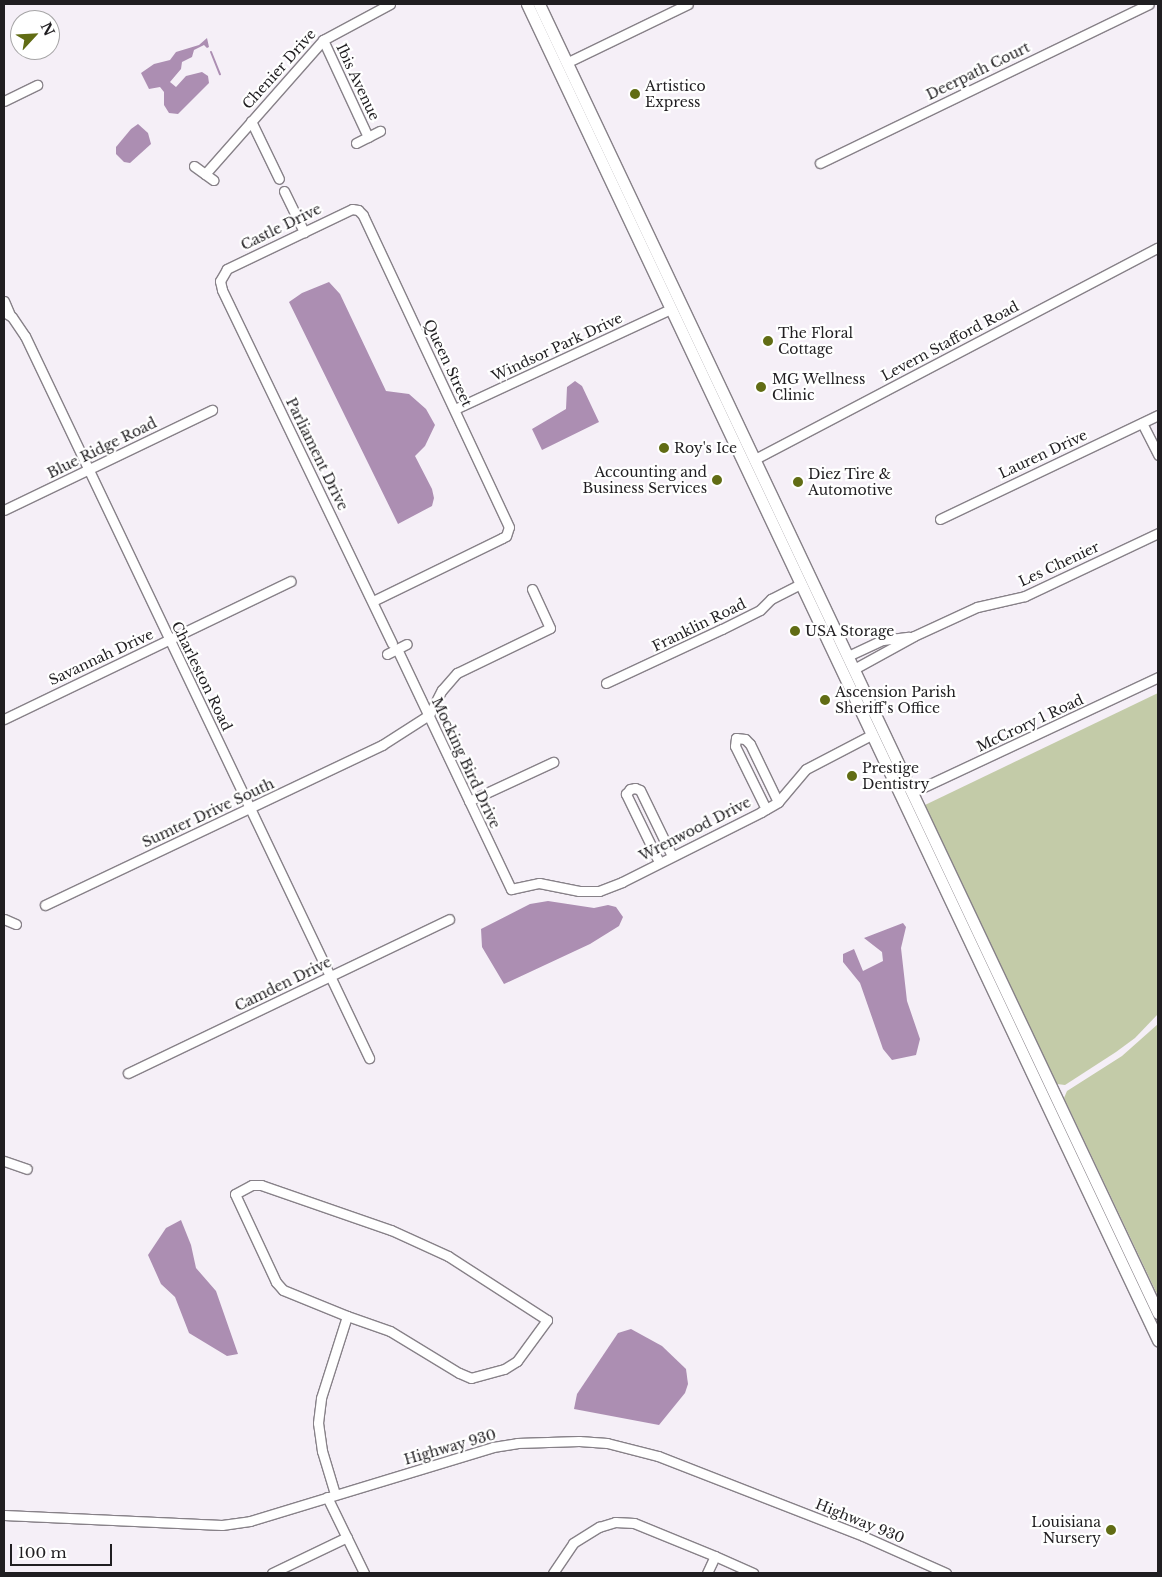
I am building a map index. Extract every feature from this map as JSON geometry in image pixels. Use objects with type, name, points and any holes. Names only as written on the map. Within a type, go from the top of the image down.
[{"type":"main road","points":[[526,4],[1158,1340]]},
{"type":"main road","points":[[539,4],[755,459],[844,662],[854,669]]},
{"type":"main road","points":[[536,22],[545,31],[561,62],[568,62]]},
{"type":"main road","points":[[680,330],[692,338],[700,354],[711,367]]},
{"type":"main road","points":[[726,425],[736,434],[749,458],[755,459]]},
{"type":"main road","points":[[788,560],[802,576],[848,656],[1158,1313]]},
{"type":"main road","points":[[871,735],[884,750],[904,790],[913,792]]},
{"type":"main road","points":[[920,837],[932,843],[944,870],[959,888]]},
{"type":"street","name":"Chenier Drive","points":[[205,174],[323,40],[390,4]]},
{"type":"street","points":[[568,62],[688,4]]},
{"type":"street","name":"Deerpath Court","points":[[820,163],[1149,4]]},
{"type":"street","name":"Ibis Avenue","points":[[323,40],[368,137]]},
{"type":"street","points":[[4,101],[37,85]]},
{"type":"street","points":[[251,121],[279,178]]},
{"type":"street","points":[[356,143],[380,131]]},
{"type":"street","points":[[194,166],[213,180]]},
{"type":"street","points":[[284,191],[304,232]]},
{"type":"street","name":"Castle Drive","points":[[220,277],[227,269],[346,211],[358,210]]},
{"type":"street","name":"Queen Street","points":[[358,210],[363,215],[508,521],[509,531],[502,538],[373,601]]},
{"type":"street","name":"Levern Stafford Road","points":[[755,459],[1158,247]]},
{"type":"street","name":"Parliament Drive","points":[[220,277],[222,290],[394,646]]},
{"type":"street","name":"Charleston Road","points":[[4,301],[7,314],[25,336],[369,1058]]},
{"type":"street","name":"Windsor Park Drive","points":[[455,409],[670,309]]},
{"type":"street","name":"Blue Ridge Road","points":[[4,510],[212,410]]},
{"type":"street","name":"Lauren Drive","points":[[940,518],[1158,415]]},
{"type":"street","points":[[1142,423],[1158,455]]},
{"type":"street","name":"Les Chenier","points":[[854,669],[914,636],[977,607],[1025,596],[1158,533]]},
{"type":"street","name":"Savannah Drive","points":[[4,719],[291,581]]},
{"type":"street","name":"Franklin Road","points":[[606,683],[760,610],[771,599],[800,584]]},
{"type":"street","points":[[428,715],[442,690],[457,673],[550,628],[532,588]]},
{"type":"street","name":"Les Chenier","points":[[848,656],[883,640],[914,636]]},
{"type":"street","points":[[387,654],[394,646],[407,644]]},
{"type":"street","name":"Mocking Bird Drive","points":[[394,646],[511,889]]},
{"type":"street","name":"McCrory 1 Road","points":[[913,792],[1158,677]]},
{"type":"street","name":"Sumter Drive South","points":[[45,905],[382,745],[428,715]]},
{"type":"street","name":"Wrenwood Drive","points":[[511,889],[539,883],[579,891],[599,891],[622,882],[778,802],[806,769],[871,735]]},
{"type":"street","points":[[766,809],[735,746],[736,738],[745,738],[750,744],[778,802]]},
{"type":"street","points":[[468,802],[553,762]]},
{"type":"street","points":[[659,862],[626,794],[630,789],[640,790],[672,856]]},
{"type":"street","name":"Camden Drive","points":[[128,1073],[449,919]]},
{"type":"street","points":[[4,920],[16,924]]},
{"type":"street","points":[[4,1161],[27,1169]]},
{"type":"street","points":[[252,1185],[261,1185],[392,1230],[448,1256],[547,1320],[517,1362],[504,1369],[471,1378],[459,1373],[390,1331],[347,1316],[282,1290],[276,1282],[235,1194],[252,1185]]},
{"type":"street","points":[[347,1316],[321,1398],[318,1423],[331,1496],[364,1573]]},
{"type":"street","name":"Highway 930","points":[[4,1515],[222,1525],[250,1521],[493,1447],[558,1440],[606,1443],[658,1456],[872,1540],[946,1573]]},
{"type":"street","points":[[554,1573],[574,1543],[598,1527],[615,1522],[634,1523],[753,1573]]},
{"type":"street","points":[[272,1573],[347,1537]]},
{"type":"street","points":[[707,1573],[715,1556]]},
{"type":"green space","points":[[1158,693],[1158,1014],[1135,1038],[1116,1052],[1065,1085],[1057,1084],[925,805]]},
{"type":"green space","points":[[1158,1024],[1158,1296],[1064,1098],[1067,1091],[1122,1056]]},
{"type":"shaded area","points":[[207,38],[209,47],[207,48],[204,45],[194,50],[192,57],[182,62],[181,69],[170,82],[176,87],[186,76],[202,72],[208,76],[209,83],[178,114],[169,113],[164,105],[164,92],[160,87],[149,89],[141,73],[154,64],[170,60],[176,52],[199,45]]},
{"type":"shaded area","points":[[138,124],[148,133],[151,144],[130,163],[124,162],[116,154],[116,147],[131,129]]},
{"type":"shaded area","points":[[329,282],[340,294],[386,391],[409,394],[426,409],[435,425],[425,446],[415,456],[432,489],[434,498],[432,506],[398,524],[289,302],[302,293]]},
{"type":"shaded area","points":[[575,381],[582,386],[599,422],[542,450],[532,429],[566,409],[567,387]]},
{"type":"shaded area","points":[[548,901],[594,908],[608,905],[616,907],[623,917],[619,926],[590,944],[504,984],[482,947],[481,929],[530,904]]},
{"type":"shaded area","points":[[903,923],[906,927],[901,948],[907,1001],[920,1039],[916,1055],[892,1060],[883,1049],[860,983],[843,962],[843,954],[854,949],[863,971],[883,961],[882,952],[864,938]]},
{"type":"shaded area","points":[[181,1220],[191,1245],[196,1268],[216,1291],[238,1354],[227,1356],[189,1333],[175,1297],[161,1284],[148,1255],[166,1228]]},
{"type":"shaded area","points":[[631,1329],[662,1346],[686,1369],[688,1384],[685,1393],[659,1425],[574,1409],[577,1394],[618,1333]]},
{"type":"waterway","points":[[211,52],[220,74]]},
{"type":"place","name":"Artistico Express","points":[[635,94]]},
{"type":"place","name":"The Floral Cottage","points":[[768,341]]},
{"type":"place","name":"MG Wellness Clinic","points":[[761,387]]},
{"type":"place","name":"Roy's Ice","points":[[664,448]]},
{"type":"place","name":"Accounting and Business Services","points":[[717,480]]},
{"type":"place","name":"Diez Tire & Automotive","points":[[798,482]]},
{"type":"place","name":"USA Storage","points":[[795,631]]},
{"type":"place","name":"Ascension Parish Sheriff's Office","points":[[825,700]]},
{"type":"place","name":"Prestige Dentistry","points":[[852,776]]},
{"type":"place","name":"Louisiana Nursery","points":[[1111,1530]]}]
